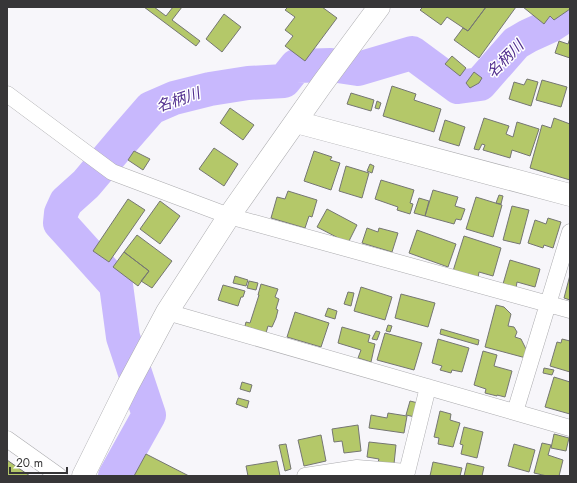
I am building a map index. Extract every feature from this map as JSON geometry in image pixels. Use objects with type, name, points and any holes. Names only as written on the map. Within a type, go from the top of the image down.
[{"type":"street","points":[[83,476],[128,385],[167,312],[229,216],[371,14]]},
{"type":"street","points":[[7,94],[112,172],[229,216],[570,310]]},
{"type":"street","points":[[296,122],[570,195]]},
{"type":"street","points":[[515,412],[570,232]]},
{"type":"street","points":[[167,312],[570,428]]},
{"type":"street","points":[[305,476],[357,468],[407,472],[428,387]]},
{"type":"street","points":[[7,439],[60,476]]},
{"type":"building","points":[[144,7],[154,7],[166,16],[173,7],[182,7],[172,20],[200,41],[196,46]]},
{"type":"building","points":[[288,7],[322,7],[337,18],[305,61],[285,46],[293,36],[285,30],[295,17],[285,10]]},
{"type":"building","points":[[423,7],[486,7],[468,31],[447,17],[441,25],[420,10]]},
{"type":"building","points":[[486,7],[516,7],[479,58],[454,40],[463,28],[468,31]]},
{"type":"building","points":[[523,7],[570,7],[570,9],[554,20],[550,16],[544,24]]},
{"type":"building","points":[[224,14],[241,27],[222,52],[206,39]]},
{"type":"building","points":[[570,38],[570,58],[555,53],[559,41],[568,44]]},
{"type":"building","points":[[452,56],[466,68],[460,76],[445,64]]},
{"type":"building","points":[[474,72],[482,78],[479,83],[470,88],[466,83]]},
{"type":"building","points":[[527,79],[538,82],[531,106],[509,99],[514,82],[524,85]]},
{"type":"building","points":[[542,80],[567,87],[561,107],[536,100]]},
{"type":"building","points":[[392,86],[416,94],[414,100],[441,109],[434,132],[383,116]]},
{"type":"building","points":[[351,93],[374,100],[371,111],[347,104]]},
{"type":"building","points":[[377,101],[381,103],[379,109],[375,108]]},
{"type":"building","points":[[230,108],[254,125],[243,140],[220,123]]},
{"type":"building","points":[[484,118],[509,126],[506,134],[513,137],[517,122],[539,129],[530,156],[512,150],[510,158],[483,150],[485,145],[482,144],[479,150],[474,149]]},
{"type":"building","points":[[554,118],[570,124],[570,180],[530,168],[542,125],[551,128]]},
{"type":"building","points":[[445,120],[465,127],[459,146],[439,140]]},
{"type":"building","points":[[214,148],[238,164],[224,186],[199,169]]},
{"type":"building","points":[[134,151],[150,159],[143,170],[128,160]]},
{"type":"building","points":[[314,151],[332,157],[330,160],[340,163],[331,190],[304,181]]},
{"type":"building","points":[[370,164],[374,166],[372,173],[367,171]]},
{"type":"building","points":[[346,166],[369,173],[362,198],[339,191]]},
{"type":"building","points":[[381,180],[414,190],[410,203],[413,204],[410,214],[397,210],[398,207],[375,199]]},
{"type":"building","points":[[433,190],[458,197],[455,206],[465,209],[461,220],[456,219],[454,224],[425,216]]},
{"type":"building","points":[[288,191],[317,200],[312,217],[309,216],[305,228],[271,218],[277,197],[285,199]]},
{"type":"building","points":[[499,195],[503,196],[501,204],[496,203]]},
{"type":"building","points":[[476,197],[502,205],[493,237],[466,229]]},
{"type":"building","points":[[419,198],[429,201],[425,216],[414,213]]},
{"type":"building","points":[[128,199],[145,210],[109,262],[93,251]]},
{"type":"building","points":[[160,201],[180,216],[160,244],[140,229]]},
{"type":"building","points":[[512,206],[529,210],[520,244],[503,240]]},
{"type":"building","points":[[327,209],[357,225],[348,243],[317,227]]},
{"type":"building","points":[[548,218],[561,222],[553,248],[544,245],[543,248],[528,243],[535,220],[546,224]]},
{"type":"building","points":[[367,228],[378,232],[379,228],[398,233],[392,252],[362,243]]},
{"type":"building","points":[[417,230],[456,244],[448,267],[409,253]]},
{"type":"building","points":[[137,235],[172,261],[152,288],[141,281],[149,271],[124,252]]},
{"type":"building","points":[[464,236],[501,248],[493,276],[479,272],[478,278],[453,271]]},
{"type":"building","points":[[124,252],[149,271],[138,286],[113,267]]},
{"type":"building","points":[[510,260],[540,269],[535,287],[517,282],[516,288],[503,284]]},
{"type":"building","points":[[570,275],[570,300],[564,298]]},
{"type":"building","points":[[235,276],[248,280],[246,286],[233,283]]},
{"type":"building","points":[[249,281],[258,283],[256,290],[247,288]]},
{"type":"building","points":[[261,284],[278,289],[275,297],[279,299],[276,309],[278,310],[276,318],[272,327],[268,326],[266,333],[245,326],[246,322],[250,323]]},
{"type":"building","points":[[223,285],[245,291],[238,306],[218,300]]},
{"type":"building","points":[[361,287],[392,297],[385,320],[354,311]]},
{"type":"building","points":[[348,292],[354,293],[351,306],[344,304]]},
{"type":"building","points":[[401,294],[435,303],[428,327],[395,318]]},
{"type":"building","points":[[496,305],[504,307],[511,314],[508,326],[514,327],[517,332],[515,337],[521,339],[528,353],[526,358],[485,347]]},
{"type":"building","points":[[328,308],[337,311],[335,319],[325,316]]},
{"type":"building","points":[[295,312],[329,323],[321,347],[287,337]]},
{"type":"building","points":[[388,325],[392,326],[390,332],[386,331]]},
{"type":"building","points":[[342,327],[370,335],[368,342],[375,344],[371,362],[358,358],[361,350],[338,343]]},
{"type":"building","points":[[441,329],[479,340],[478,345],[440,334]]},
{"type":"building","points":[[376,331],[380,332],[377,340],[372,339]]},
{"type":"building","points":[[385,333],[422,343],[414,370],[377,360]]},
{"type":"building","points":[[438,339],[469,348],[462,372],[452,370],[451,373],[440,370],[442,366],[432,363]]},
{"type":"building","points":[[562,339],[570,341],[570,372],[550,366],[557,342],[561,343]]},
{"type":"building","points":[[483,351],[497,355],[494,366],[512,371],[505,397],[485,393],[486,389],[474,385]]},
{"type":"building","points":[[544,368],[554,370],[552,375],[543,373]]},
{"type":"building","points":[[554,377],[570,382],[570,414],[545,407]]},
{"type":"building","points":[[242,382],[252,385],[250,392],[240,389]]},
{"type":"building","points":[[238,398],[249,401],[247,408],[236,404]]},
{"type":"building","points":[[410,401],[418,403],[415,417],[406,415]]},
{"type":"building","points":[[440,411],[451,414],[450,420],[460,423],[453,447],[438,444],[439,438],[434,437]]},
{"type":"building","points":[[388,413],[407,416],[404,433],[369,428],[371,415],[387,418]]},
{"type":"building","points":[[358,425],[361,451],[344,453],[342,441],[334,442],[332,429]]},
{"type":"building","points":[[464,427],[483,432],[477,458],[461,454],[463,445],[460,444]]},
{"type":"building","points":[[554,434],[569,438],[566,451],[551,448]]},
{"type":"building","points":[[321,435],[326,461],[304,466],[298,440]]},
{"type":"building","points":[[369,442],[396,445],[394,464],[378,462],[379,459],[367,457]]},
{"type":"building","points":[[542,443],[551,445],[548,455],[563,460],[559,476],[547,476],[534,473]]},
{"type":"building","points":[[286,444],[291,469],[285,471],[279,445]]},
{"type":"building","points":[[514,444],[535,450],[529,472],[508,466]]},
{"type":"building","points":[[146,454],[189,476],[134,476]]},
{"type":"building","points":[[7,460],[30,476],[7,476]]},
{"type":"building","points":[[277,461],[280,476],[248,476],[246,466]]},
{"type":"building","points":[[433,462],[462,468],[460,476],[430,476]]},
{"type":"building","points":[[467,463],[484,467],[482,476],[464,476]]},
{"type":"waterway","name":"名柄川","points":[[115,476],[149,415],[123,337],[116,285],[60,223],[61,213],[66,202],[86,184],[151,108],[174,98],[210,89],[248,83],[284,81],[296,66],[331,65],[358,69],[412,53],[458,87],[480,84],[516,43],[550,26],[570,13]]}]
